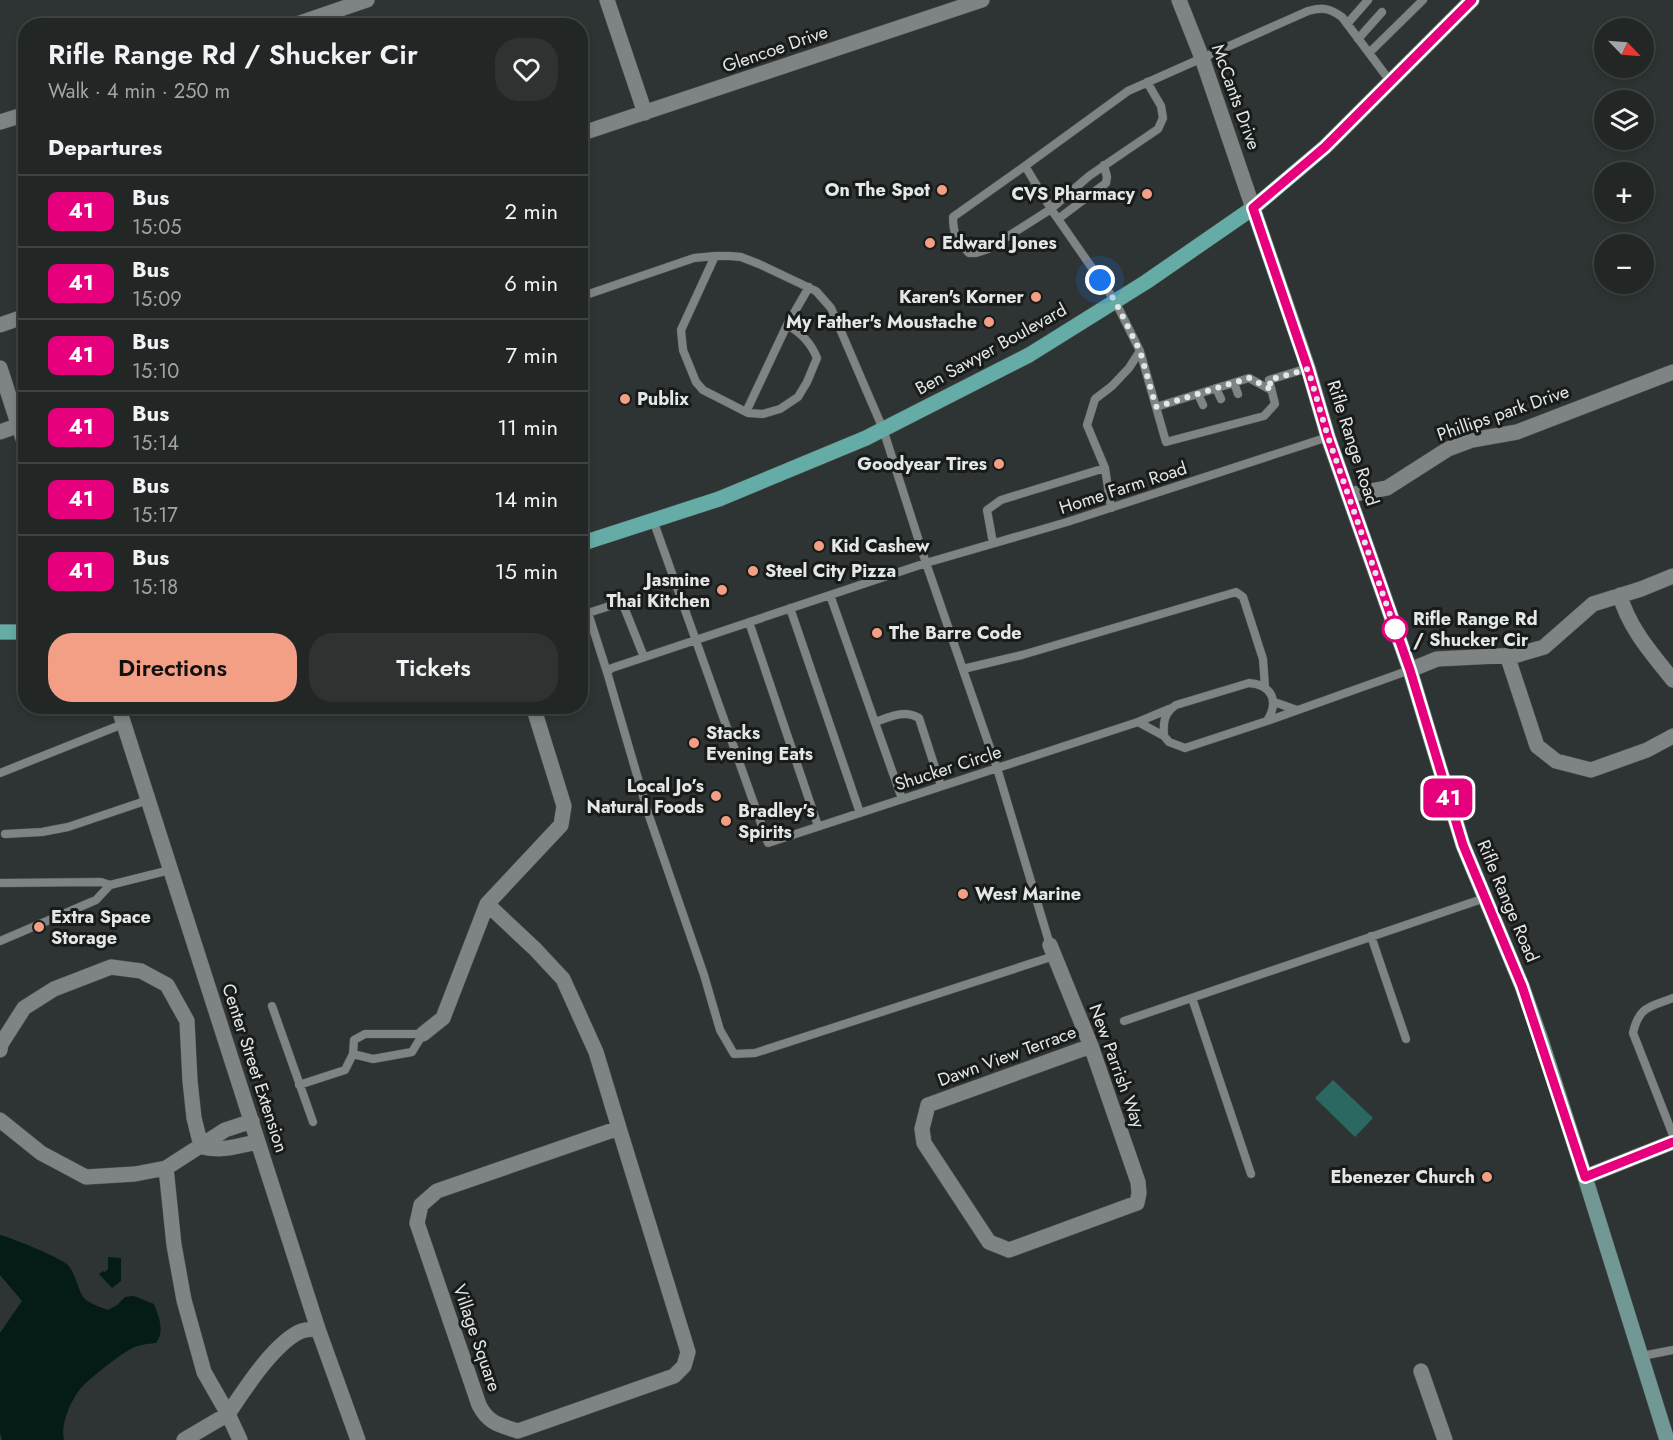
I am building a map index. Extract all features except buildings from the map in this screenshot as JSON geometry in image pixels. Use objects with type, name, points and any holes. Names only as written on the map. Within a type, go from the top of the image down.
[{"type":"main road","name":"Ben Sawyer Boulevard","points":[[588,541],[719,499],[866,438],[1029,355],[1146,282],[1253,208],[1325,147],[1472,0]]},
{"type":"main road","name":"Rifle Range Road","points":[[1253,208],[1308,369],[1328,437],[1410,670],[1463,845],[1522,986],[1585,1177],[1667,1440]]},
{"type":"main road","points":[[0,632],[18,632]]},
{"type":"street","points":[[314,18],[367,0]]},
{"type":"street","points":[[607,0],[645,113]]},
{"type":"street","name":"Glencoe Drive","points":[[588,131],[982,0]]},
{"type":"street","name":"McCants Drive","points":[[1179,0],[1202,58],[1253,208]]},
{"type":"street","points":[[0,122],[18,116]]},
{"type":"street","points":[[0,325],[18,319]]},
{"type":"street","points":[[0,368],[17,426],[0,432]]},
{"type":"street","name":"Phillips park Drive","points":[[1349,495],[1387,488],[1448,449],[1472,441],[1517,432],[1673,372]]},
{"type":"street","points":[[1410,670],[1437,659],[1517,655],[1544,647],[1593,604],[1673,576]]},
{"type":"street","points":[[1620,595],[1624,611],[1648,648],[1673,680]]},
{"type":"street","points":[[1507,655],[1537,746],[1556,761],[1591,770],[1647,750],[1673,736]]},
{"type":"street","name":"Center Street Extension","points":[[120,714],[318,1329],[358,1440]]},
{"type":"street","points":[[423,1034],[443,1018],[487,904],[561,825],[564,806],[535,714]]},
{"type":"street","name":"Village Square","points":[[487,904],[536,949],[562,979],[596,1052],[688,1352],[684,1366],[674,1376],[518,1431],[501,1426],[486,1418],[479,1405],[417,1222],[422,1205],[437,1191],[619,1128]]},
{"type":"street","name":"New Parrish Way","points":[[1052,950],[1091,1046],[1138,1182],[1137,1203]]},
{"type":"street","points":[[0,1050],[24,1008],[54,989],[111,967],[141,971],[167,985],[187,1021],[194,1118],[201,1146]]},
{"type":"street","name":"Dawn View Terrace","points":[[1091,1046],[928,1105],[922,1130],[924,1143],[988,1242],[1009,1250],[1137,1203]]},
{"type":"street","points":[[0,1120],[41,1153],[86,1177],[135,1174],[166,1168],[225,1130],[252,1121]]},
{"type":"street","points":[[201,1146],[210,1150],[258,1142]]},
{"type":"street","points":[[1585,1177],[1673,1142]]},
{"type":"street","points":[[166,1168],[174,1245],[184,1300],[204,1372],[240,1440]]},
{"type":"street","points":[[184,1440],[228,1414],[253,1377],[283,1343],[301,1331],[318,1329]]},
{"type":"street","points":[[1421,1371],[1444,1440]]},
{"type":"lane","points":[[1347,24],[1368,0]]},
{"type":"lane","points":[[1369,53],[1423,0]]},
{"type":"lane","points":[[1147,82],[1161,106],[1163,118],[1158,129],[1089,176],[1051,209],[987,249],[969,253],[958,241],[953,227],[953,217],[1128,91],[1147,82],[1308,11],[1331,9],[1342,17],[1390,81]]},
{"type":"lane","points":[[1358,39],[1382,12]]},
{"type":"lane","points":[[1058,219],[1106,183],[1104,165]]},
{"type":"lane","points":[[1025,166],[1051,209],[1115,301],[1140,351],[1166,442],[1187,432],[1245,416],[1264,416],[1275,404],[1269,380],[1308,369]]},
{"type":"lane","points":[[588,294],[694,258],[730,255],[741,257],[809,287],[816,291],[831,308],[883,429],[926,563],[997,768],[1052,950],[755,1053],[735,1054],[720,1030],[704,975],[648,813],[588,613],[622,602],[644,657]]},
{"type":"lane","points":[[715,256],[681,330],[683,350],[696,382],[703,390],[746,412],[763,414],[780,409],[798,397],[817,358],[812,345],[798,331],[787,325]]},
{"type":"lane","points":[[746,412],[787,325],[809,287]]},
{"type":"lane","points":[[1111,508],[1105,468],[1087,425],[1095,399],[1112,386],[1129,368],[1140,351]]},
{"type":"lane","points":[[1156,407],[1249,378],[1272,390]]},
{"type":"lane","points":[[1234,383],[1239,394]]},
{"type":"lane","points":[[1216,388],[1221,399]]},
{"type":"lane","points":[[1198,394],[1203,405]]},
{"type":"lane","points":[[1176,401],[1180,411]]},
{"type":"lane","name":"Home Farm Road","points":[[607,672],[612,668],[644,657],[926,563],[1111,508],[1328,437]]},
{"type":"lane","points":[[993,543],[987,510],[1000,500],[1105,468]]},
{"type":"lane","points":[[653,520],[696,640]]},
{"type":"lane","points":[[963,669],[1022,655],[1236,592],[1243,597],[1263,659],[1265,687],[1272,695],[1274,702],[1267,721]]},
{"type":"lane","points":[[830,595],[902,799]]},
{"type":"lane","points":[[790,608],[860,813]]},
{"type":"lane","points":[[749,622],[818,826]]},
{"type":"lane","name":"Shucker Circle","points":[[696,640],[768,843],[1138,722],[1176,705],[1249,683],[1265,687]]},
{"type":"lane","points":[[1138,722],[1164,736],[1169,742],[1185,748],[1410,670]]},
{"type":"lane","points":[[1274,702],[1297,710]]},
{"type":"lane","points":[[1164,736],[1165,716],[1170,709]]},
{"type":"lane","points":[[875,722],[904,713],[919,718],[940,786]]},
{"type":"lane","points":[[0,773],[123,724]]},
{"type":"lane","points":[[5,834],[42,832],[68,827],[148,800]]},
{"type":"lane","points":[[0,883],[101,882],[110,885],[171,870]]},
{"type":"lane","points":[[0,941],[96,900],[110,885]]},
{"type":"lane","points":[[1124,1021],[1485,898]]},
{"type":"lane","points":[[1371,936],[1406,1039]]},
{"type":"lane","points":[[1192,998],[1251,1174]]},
{"type":"lane","points":[[1673,998],[1643,1010],[1635,1022],[1633,1033],[1673,1135]]},
{"type":"lane","points":[[272,1006],[313,1122]]},
{"type":"lane","points":[[299,1085],[345,1070],[353,1054],[354,1040],[365,1034],[423,1034]]},
{"type":"lane","points":[[353,1054],[373,1059],[412,1052],[423,1034]]},
{"type":"lane","points":[[1642,1356],[1673,1350]]},
{"type":"shaded area","points":[[1333,1080],[1373,1118],[1355,1137],[1315,1098]]},
{"type":"shaded area","points":[[0,1235],[65,1262],[83,1297],[91,1303],[108,1310],[125,1297],[134,1296],[154,1304],[158,1314],[161,1329],[156,1343],[138,1346],[124,1353],[90,1379],[77,1393],[65,1420],[64,1440],[2,1440],[0,1433],[0,1333],[22,1301],[0,1275]]},
{"type":"shaded area","points":[[108,1257],[121,1258],[121,1281],[112,1288],[99,1274],[108,1269]]},
{"type":"bus line","name":"41","points":[[1472,0],[1325,147],[1253,208],[1308,369],[1328,437],[1410,670],[1463,845],[1522,986],[1585,1177],[1673,1142]]},
{"type":"place","name":"On The Spot","points":[[942,190]]},
{"type":"place","name":"CVS Pharmacy","points":[[1147,194]]},
{"type":"place","name":"Edward Jones","points":[[930,243]]},
{"type":"place","name":"Karen's Korner","points":[[1036,297]]},
{"type":"place","name":"My Father's Moustache","points":[[989,322]]},
{"type":"place","name":"Publix","points":[[625,399]]},
{"type":"place","name":"Goodyear Tires","points":[[999,464]]},
{"type":"place","name":"Kid Cashew","points":[[819,546]]},
{"type":"place","name":"Steel City Pizza","points":[[753,571]]},
{"type":"place","name":"Jasmine Thai Kitchen","points":[[722,590]]},
{"type":"place","name":"Rifle Range Rd / Shucker Cir","points":[[1395,629]]},
{"type":"place","name":"The Barre Code","points":[[877,633]]},
{"type":"place","name":"Stacks Evening Eats","points":[[694,743]]},
{"type":"place","name":"Local Jo’s Natural Foods","points":[[716,796]]},
{"type":"place","name":"Bradley’s Spirits","points":[[726,821]]},
{"type":"place","name":"West Marine","points":[[963,894]]},
{"type":"place","name":"Extra Space Storage","points":[[39,927]]},
{"type":"place","name":"Ebenezer Church","points":[[1487,1177]]},
{"type":"route","points":[[1100,280],[1115,301],[1140,351],[1156,407],[1249,378],[1272,390],[1269,380],[1308,369],[1328,437],[1395,629]]}]
